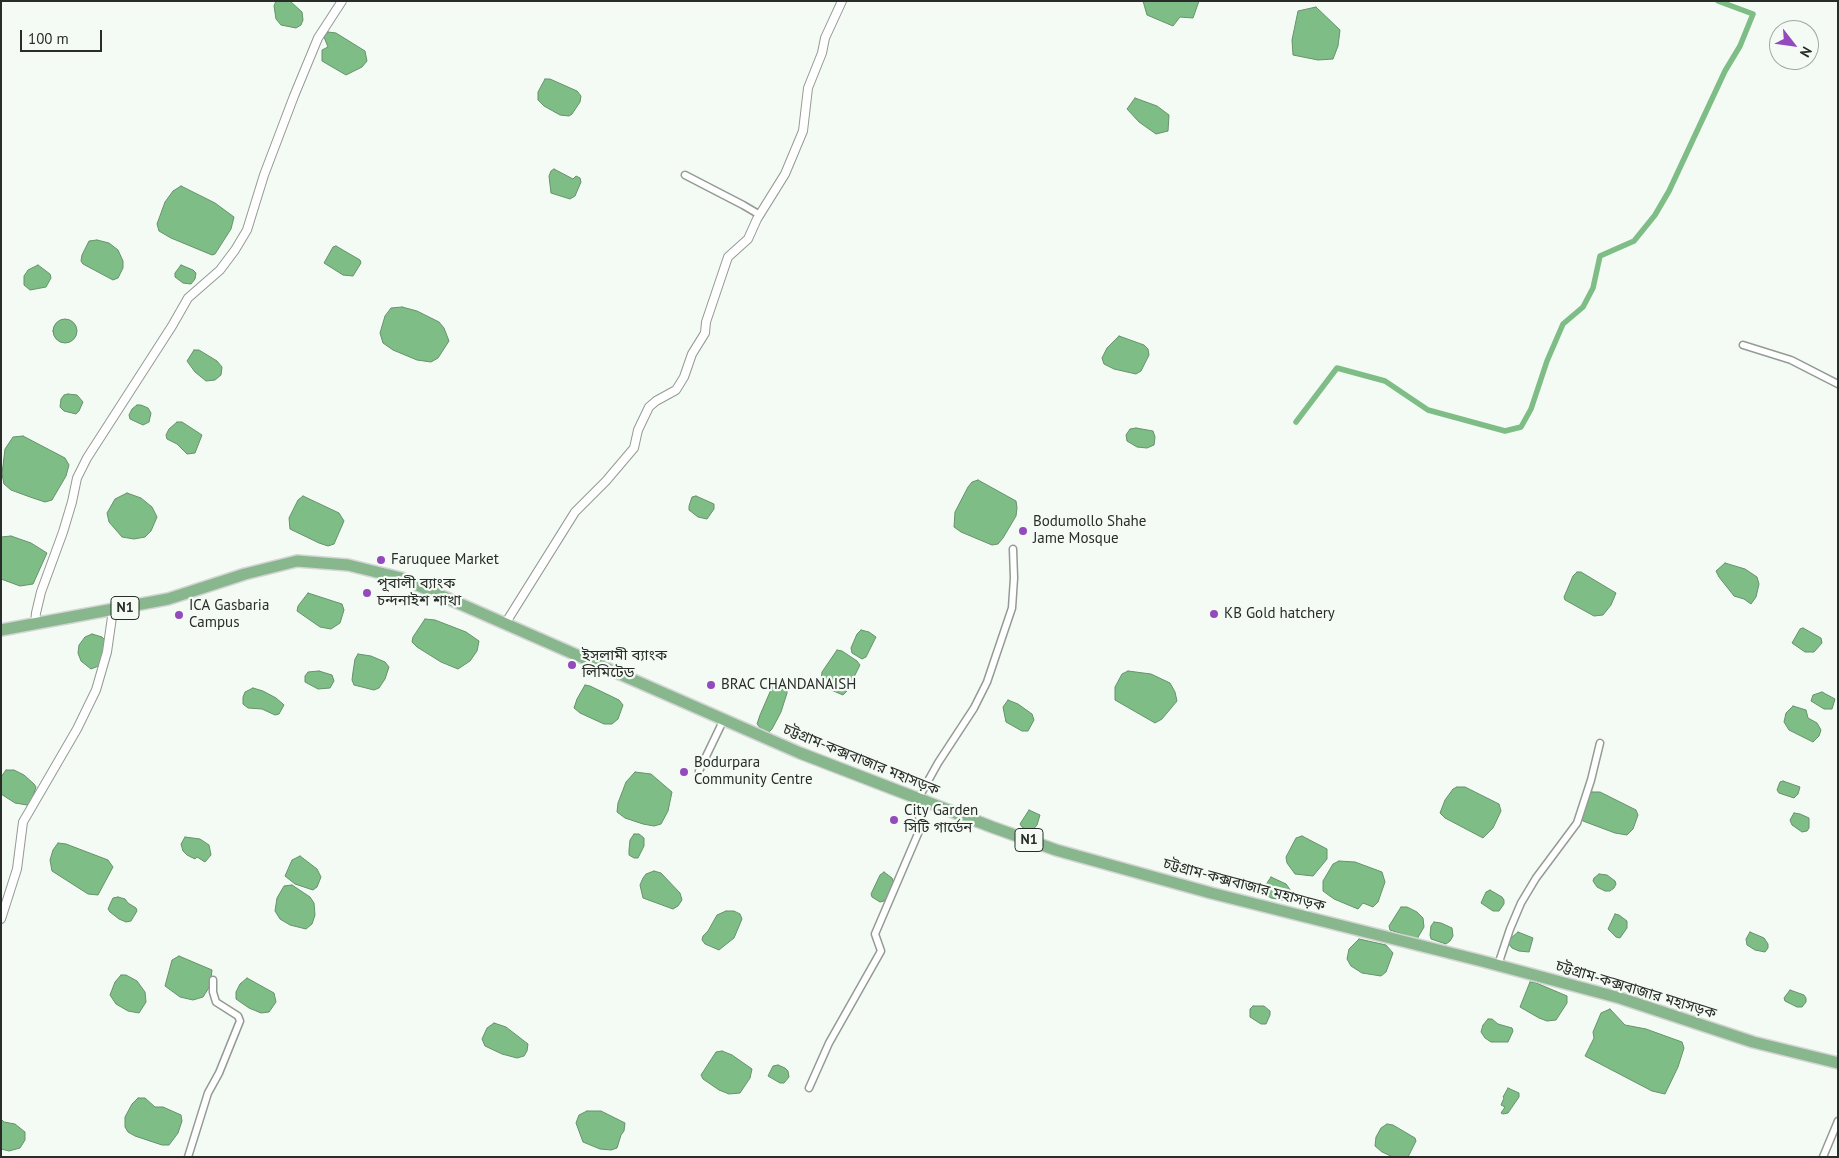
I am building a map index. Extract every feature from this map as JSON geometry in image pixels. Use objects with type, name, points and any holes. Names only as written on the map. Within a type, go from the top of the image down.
[{"type":"highway","name":"চট্টগ্রাম-কক্সবাজার মহাসড়ক","points":[[1,630],[168,599],[245,574],[297,561],[348,566],[400,578],[800,752],[918,799],[1056,850],[1211,893],[1498,965],[1620,998],[1753,1042],[1838,1063]]},
{"type":"street","points":[[35,624],[41,592],[50,572],[72,502],[77,478],[87,458],[188,298],[220,270],[247,230],[264,175],[318,38],[342,1]]},
{"type":"street","points":[[505,624],[575,512],[606,481],[634,448],[638,430],[649,407],[676,390],[684,377],[692,354],[704,333],[728,257],[748,239],[760,215],[786,174],[801,136],[808,88],[819,61],[825,38],[842,1]]},
{"type":"street","points":[[685,175],[760,215]]},
{"type":"street","points":[[1742,344],[1791,360],[1838,384]]},
{"type":"street","points":[[809,1088],[829,1042],[881,951],[875,934],[920,829],[918,799],[938,763],[974,708],[987,682],[1012,608],[1014,578],[1012,549]]},
{"type":"street","points":[[1,919],[17,868],[23,822],[77,729],[96,690],[107,652],[113,610]]},
{"type":"street","points":[[699,771],[724,719]]},
{"type":"street","points":[[1498,965],[1521,903],[1536,878],[1577,823],[1589,787],[1600,743]]},
{"type":"street","points":[[188,1157],[208,1093],[219,1073],[240,1021],[238,1016],[216,1002],[213,992],[213,980]]},
{"type":"street","points":[[1823,1157],[1838,1121]]},
{"type":"shaded area","points":[[276,1],[290,1],[302,12],[303,20],[301,25],[296,28],[281,25],[276,19],[274,6]]},
{"type":"shaded area","points":[[1143,1],[1199,1],[1193,18],[1180,17],[1173,26],[1147,15]]},
{"type":"shaded area","points":[[1316,7],[1340,30],[1338,46],[1333,59],[1318,60],[1293,55],[1292,40],[1298,11]]},
{"type":"shaded area","points":[[328,32],[336,33],[365,51],[367,61],[362,67],[346,75],[322,61],[322,50],[328,47],[324,37]]},
{"type":"shaded area","points":[[545,79],[550,79],[577,91],[581,96],[580,102],[572,114],[569,116],[560,115],[544,106],[538,100],[538,92]]},
{"type":"shaded area","points":[[1135,98],[1157,106],[1169,115],[1168,131],[1156,134],[1139,122],[1127,109]]},
{"type":"shaded area","points":[[554,169],[573,179],[576,176],[580,178],[581,182],[575,196],[570,199],[551,193],[549,176]]},
{"type":"shaded area","points":[[181,186],[215,203],[234,217],[231,229],[215,254],[212,255],[159,231],[157,224],[165,202],[173,191]]},
{"type":"shaded area","points":[[97,240],[109,243],[118,250],[123,261],[123,268],[118,278],[113,280],[83,264],[81,261],[89,241]]},
{"type":"shaded area","points":[[336,246],[360,260],[361,263],[353,276],[343,275],[324,263],[333,247]]},
{"type":"shaded area","points":[[38,265],[50,274],[51,278],[46,287],[30,290],[24,285],[24,276],[28,270]]},
{"type":"shaded area","points":[[181,265],[196,273],[195,279],[191,284],[183,283],[175,277],[175,273]]},
{"type":"shaded area","points":[[402,307],[417,311],[439,322],[444,328],[449,341],[438,358],[431,362],[417,360],[393,350],[383,343],[380,333],[385,316],[391,308]]},
{"type":"shaded area","points":[[65,319],[70,320],[76,326],[76,336],[70,342],[65,343],[60,342],[54,336],[53,331],[54,326],[60,320]]},
{"type":"shaded area","points":[[1119,336],[1144,345],[1148,349],[1149,355],[1141,371],[1136,374],[1114,369],[1104,364],[1102,358],[1107,348]]},
{"type":"shaded area","points":[[194,350],[199,350],[217,361],[222,367],[221,375],[215,380],[206,381],[195,372],[187,361]]},
{"type":"shaded area","points":[[64,395],[77,395],[83,402],[76,414],[64,411],[60,407],[61,399]]},
{"type":"shaded area","points":[[137,405],[148,408],[151,413],[149,422],[143,425],[130,419],[129,415],[132,409]]},
{"type":"shaded area","points":[[177,422],[182,422],[202,435],[195,453],[187,454],[177,444],[167,439],[166,435],[169,429]]},
{"type":"shaded area","points":[[1136,428],[1153,431],[1155,437],[1154,445],[1147,448],[1137,447],[1127,441],[1126,435],[1130,429]]},
{"type":"shaded area","points":[[23,436],[65,458],[69,465],[66,476],[52,500],[45,502],[30,497],[11,490],[4,484],[2,474],[5,449],[13,437]]},
{"type":"shaded area","points":[[978,480],[1016,501],[1016,516],[998,544],[992,545],[961,532],[954,527],[955,512],[968,487],[972,482]]},
{"type":"shaded area","points":[[127,493],[141,498],[152,507],[157,517],[151,531],[145,537],[134,539],[122,537],[109,522],[107,513],[115,499]]},
{"type":"shaded area","points":[[303,496],[339,513],[344,521],[334,544],[328,546],[319,543],[290,529],[289,518],[298,500]]},
{"type":"shaded area","points":[[696,496],[714,504],[714,509],[707,519],[698,517],[689,510],[692,497]]},
{"type":"shaded area","points":[[11,536],[31,543],[47,553],[33,584],[20,586],[1,579],[1,537]]},
{"type":"shaded area","points":[[1725,563],[1745,569],[1757,577],[1759,584],[1756,597],[1751,604],[1744,599],[1734,596],[1719,577],[1716,571]]},
{"type":"shaded area","points":[[1577,572],[1581,572],[1616,593],[1611,605],[1603,615],[1594,616],[1565,600],[1564,597],[1573,576]]},
{"type":"shaded area","points":[[308,593],[342,604],[344,610],[340,623],[331,629],[320,627],[297,611],[298,606]]},
{"type":"shaded area","points":[[425,619],[435,620],[466,632],[479,641],[477,651],[470,661],[458,669],[441,662],[417,647],[412,642],[413,637]]},
{"type":"shaded area","points":[[1803,628],[1821,638],[1822,643],[1814,652],[1805,652],[1792,643],[1800,629]]},
{"type":"shaded area","points":[[861,630],[869,632],[876,637],[866,657],[862,659],[852,653],[851,648],[857,634]]},
{"type":"shaded area","points":[[92,634],[102,637],[106,641],[101,665],[91,669],[81,661],[78,653],[79,645],[85,637]]},
{"type":"shaded area","points":[[837,650],[842,651],[860,665],[847,691],[843,695],[831,690],[821,681],[822,672]]},
{"type":"shaded area","points":[[358,654],[371,656],[385,662],[389,667],[385,679],[379,688],[374,690],[354,685],[352,680],[353,672],[355,659]]},
{"type":"shaded area","points":[[319,671],[332,675],[334,681],[330,688],[318,689],[305,682],[305,676],[308,672]]},
{"type":"shaded area","points":[[1128,671],[1151,674],[1170,683],[1177,701],[1162,719],[1155,723],[1115,700],[1115,687],[1122,674]]},
{"type":"shaded area","points":[[777,683],[787,689],[787,693],[781,712],[769,732],[762,730],[757,724],[773,685]]},
{"type":"shaded area","points":[[585,685],[619,700],[623,705],[618,719],[612,724],[604,724],[580,713],[574,708]]},
{"type":"shaded area","points":[[253,688],[276,698],[284,705],[279,714],[275,715],[262,709],[248,708],[243,704],[245,692]]},
{"type":"shaded area","points":[[1822,692],[1835,699],[1832,709],[1824,709],[1811,701],[1813,695]]},
{"type":"shaded area","points":[[1008,700],[1018,704],[1032,714],[1034,720],[1028,731],[1022,731],[1006,722],[1003,707]]},
{"type":"shaded area","points":[[1793,706],[1806,710],[1808,718],[1817,723],[1821,730],[1819,736],[1813,742],[1789,730],[1784,722],[1786,713]]},
{"type":"shaded area","points":[[6,770],[14,770],[24,775],[36,787],[31,802],[27,805],[15,803],[1,794],[1,777]]},
{"type":"shaded area","points":[[635,772],[651,774],[672,792],[668,811],[661,824],[654,826],[643,824],[625,818],[617,812],[618,803],[626,782]]},
{"type":"shaded area","points":[[1783,781],[1800,787],[1798,794],[1794,798],[1779,793],[1777,790],[1780,782]]},
{"type":"shaded area","points":[[1465,787],[1499,804],[1501,811],[1493,828],[1483,838],[1445,818],[1440,813],[1445,800],[1453,789]]},
{"type":"shaded area","points":[[1592,792],[1600,792],[1636,810],[1638,815],[1633,829],[1627,835],[1615,833],[1583,821],[1581,818],[1589,795]]},
{"type":"shaded area","points":[[1029,810],[1040,815],[1037,825],[1031,832],[1020,824]]},
{"type":"shaded area","points":[[1794,813],[1809,818],[1809,828],[1807,831],[1802,832],[1792,825],[1790,820]]},
{"type":"shaded area","points":[[634,834],[639,834],[644,838],[644,846],[638,858],[629,855],[630,840]]},
{"type":"shaded area","points":[[1302,836],[1327,849],[1327,859],[1313,876],[1295,874],[1287,863],[1286,857],[1296,838]]},
{"type":"shaded area","points":[[185,837],[200,839],[209,845],[211,855],[205,862],[197,857],[195,859],[187,855],[183,851],[181,844]]},
{"type":"shaded area","points":[[58,843],[66,844],[108,860],[113,867],[98,895],[88,894],[52,871],[50,860],[53,850]]},
{"type":"shaded area","points":[[300,856],[317,869],[321,877],[317,887],[313,890],[295,884],[285,876],[292,860]]},
{"type":"shaded area","points":[[1339,861],[1355,862],[1382,872],[1385,882],[1378,902],[1373,907],[1363,903],[1358,909],[1334,899],[1323,891],[1323,881],[1333,864]]},
{"type":"shaded area","points":[[654,871],[661,873],[680,893],[682,900],[673,909],[643,898],[640,885],[646,874]]},
{"type":"shaded area","points":[[884,872],[892,878],[894,884],[888,896],[884,901],[880,902],[872,897],[871,894],[880,875]]},
{"type":"shaded area","points":[[1599,874],[1607,875],[1615,881],[1614,888],[1610,891],[1605,891],[1597,887],[1593,881]]},
{"type":"shaded area","points":[[1271,877],[1286,884],[1291,891],[1290,896],[1282,900],[1271,898],[1265,894],[1263,889]]},
{"type":"shaded area","points":[[292,885],[310,897],[314,903],[315,915],[312,924],[306,929],[290,925],[280,919],[275,911],[277,898],[284,886]]},
{"type":"shaded area","points":[[1490,890],[1504,900],[1504,904],[1499,911],[1493,911],[1481,903],[1486,892]]},
{"type":"shaded area","points":[[113,898],[125,899],[136,908],[137,911],[131,921],[126,922],[119,919],[108,909]]},
{"type":"shaded area","points":[[1401,907],[1407,907],[1417,912],[1423,918],[1424,927],[1417,939],[1390,930],[1389,926]]},
{"type":"shaded area","points":[[726,911],[734,911],[740,914],[742,919],[734,938],[719,950],[705,944],[702,940],[717,915]]},
{"type":"shaded area","points":[[1615,914],[1627,921],[1627,928],[1620,938],[1616,937],[1608,929]]},
{"type":"shaded area","points":[[1434,922],[1452,928],[1453,936],[1446,944],[1431,939],[1431,926]]},
{"type":"shaded area","points":[[1518,932],[1533,938],[1529,952],[1512,948],[1508,943]]},
{"type":"shaded area","points":[[1750,932],[1764,938],[1768,944],[1765,952],[1755,950],[1747,945],[1746,939]]},
{"type":"shaded area","points":[[1359,939],[1386,945],[1393,953],[1386,972],[1381,976],[1362,973],[1351,966],[1347,959],[1349,949]]},
{"type":"shaded area","points":[[179,956],[212,970],[210,986],[203,997],[193,1000],[180,997],[165,986],[172,960]]},
{"type":"shaded area","points":[[121,975],[126,975],[137,981],[145,992],[146,1002],[139,1013],[128,1011],[116,1004],[110,995],[115,982]]},
{"type":"shaded area","points":[[247,978],[274,993],[276,1002],[269,1012],[261,1013],[249,1008],[236,999],[236,992],[240,984]]},
{"type":"shaded area","points":[[1530,982],[1567,996],[1567,1003],[1556,1020],[1547,1021],[1520,1007]]},
{"type":"shaded area","points":[[1790,990],[1804,995],[1806,1002],[1802,1007],[1797,1007],[1785,1001],[1784,998]]},
{"type":"shaded area","points":[[1253,1006],[1264,1006],[1270,1011],[1266,1024],[1261,1024],[1250,1017],[1250,1009]]},
{"type":"shaded area","points":[[1610,1009],[1625,1025],[1646,1029],[1682,1042],[1684,1048],[1678,1067],[1665,1094],[1652,1091],[1585,1056],[1594,1038],[1593,1032],[1601,1013]]},
{"type":"shaded area","points":[[1488,1019],[1512,1028],[1513,1031],[1508,1042],[1491,1042],[1485,1038],[1481,1032],[1483,1025]]},
{"type":"shaded area","points":[[494,1023],[506,1027],[528,1044],[524,1056],[517,1058],[502,1054],[485,1046],[482,1039],[487,1028]]},
{"type":"shaded area","points":[[722,1051],[732,1055],[752,1069],[750,1078],[740,1093],[729,1094],[719,1090],[703,1079],[701,1075],[716,1052]]},
{"type":"shaded area","points":[[778,1065],[788,1071],[789,1077],[784,1083],[780,1083],[768,1076],[773,1066]]},
{"type":"shaded area","points":[[1508,1088],[1519,1093],[1519,1097],[1508,1113],[1503,1114],[1501,1113],[1505,1107],[1501,1105]]},
{"type":"shaded area","points":[[138,1098],[145,1098],[155,1107],[163,1107],[181,1115],[182,1121],[178,1133],[169,1145],[162,1145],[128,1132],[125,1127],[125,1117],[132,1104]]},
{"type":"shaded area","points":[[587,1111],[601,1111],[625,1123],[617,1148],[611,1150],[600,1149],[583,1142],[576,1123],[579,1115]]},
{"type":"shaded area","points":[[1,1119],[4,1122],[15,1124],[25,1132],[25,1140],[20,1148],[9,1151],[1,1149]]},
{"type":"shaded area","points":[[1387,1124],[1393,1125],[1415,1138],[1416,1141],[1408,1157],[1393,1157],[1375,1146],[1376,1137],[1381,1128]]},
{"type":"waterway","points":[[1296,422],[1337,368],[1385,381],[1428,410],[1505,431],[1521,427],[1531,409],[1547,361],[1563,324],[1583,307],[1593,288],[1600,256],[1634,241],[1655,215],[1669,191],[1725,71],[1740,46],[1753,14],[1718,1]]},
{"type":"place","name":"Bodumollo Shahe Jame Mosque","points":[[1023,531]]},
{"type":"place","name":"Faruquee Market","points":[[381,560]]},
{"type":"place","name":"পূবালী ব্যাংক চন্দনাইশ শাখা","points":[[367,593]]},
{"type":"place","name":"KB Gold hatchery","points":[[1214,614]]},
{"type":"place","name":"ICA Gasbaria Campus","points":[[179,615]]},
{"type":"place","name":"ইসলামী ব্যাংক লিমিটেড","points":[[572,665]]},
{"type":"place","name":"BRAC CHANDANAISH","points":[[711,685]]},
{"type":"place","name":"Bodurpara Community Centre","points":[[684,772]]},
{"type":"place","name":"City Garden সিটি গার্ডেন","points":[[894,820]]}]
